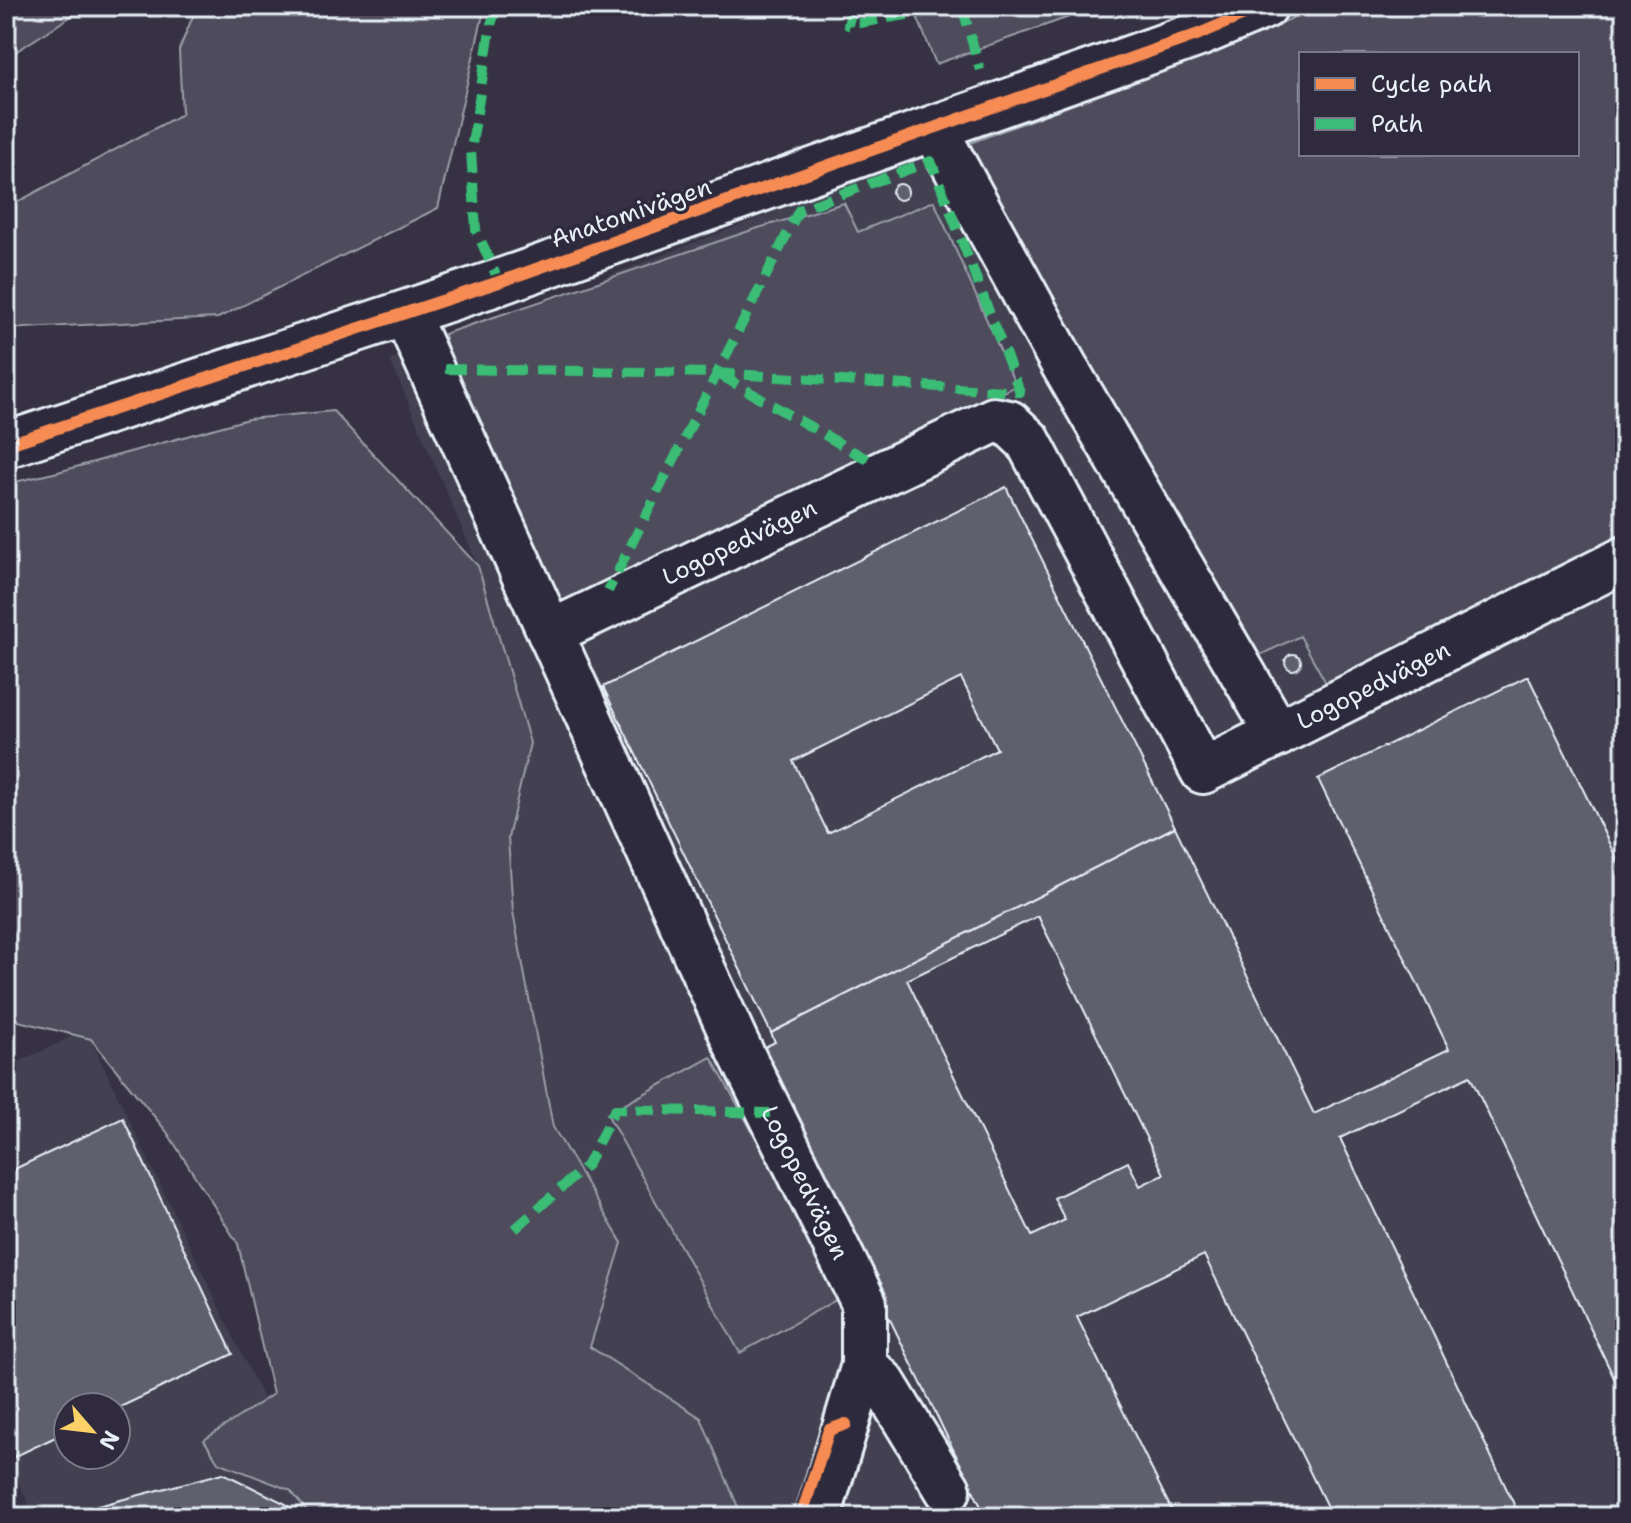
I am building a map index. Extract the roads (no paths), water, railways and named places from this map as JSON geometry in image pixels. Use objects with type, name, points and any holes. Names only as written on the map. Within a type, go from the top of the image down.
[{"type":"street","name":"Anatomivägen","points":[[8,443],[406,314],[1199,34],[1265,6]]},
{"type":"street","points":[[934,128],[1065,367],[1278,734]]},
{"type":"street","points":[[406,314],[550,633]]},
{"type":"street","name":"Logopedvägen","points":[[885,1368],[864,1303],[736,1043],[550,633],[994,420],[1009,423],[1028,441],[1203,771],[1625,559]]},
{"type":"street","points":[[818,1517],[846,1424],[885,1368],[948,1490]]}]
